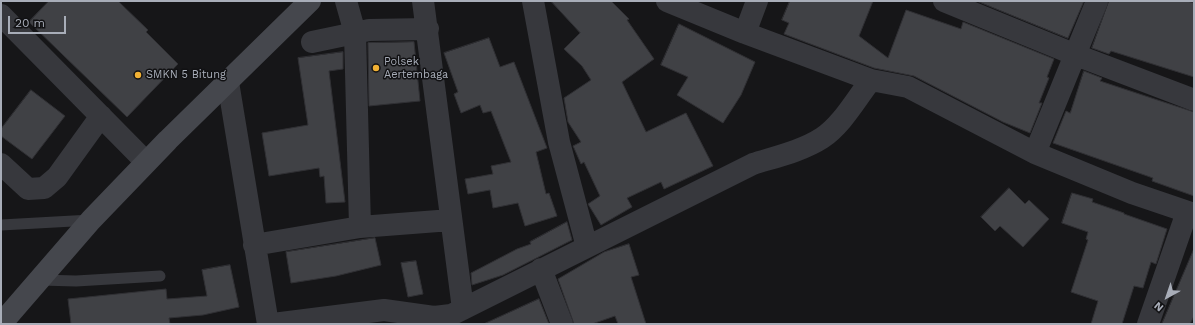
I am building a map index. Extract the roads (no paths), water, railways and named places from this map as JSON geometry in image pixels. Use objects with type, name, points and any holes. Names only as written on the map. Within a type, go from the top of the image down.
[{"type":"street","points":[[13,1],[1,15],[146,162]]},
{"type":"street","points":[[1,324],[91,220],[146,162],[310,1]]},
{"type":"street","points":[[346,1],[355,33],[360,227]]},
{"type":"street","points":[[423,1],[428,29],[463,309]]},
{"type":"street","points":[[533,1],[559,142],[587,247]]},
{"type":"street","points":[[667,1],[745,33],[871,80],[908,87],[1035,153],[1132,193],[1191,213],[1148,324]]},
{"type":"street","points":[[745,33],[757,1]]},
{"type":"street","points":[[944,1],[1076,55],[1194,100]]},
{"type":"street","points":[[1035,153],[1097,1]]},
{"type":"street","points":[[312,42],[369,30],[428,29]]},
{"type":"street","points":[[228,82],[254,245],[275,324],[384,310],[409,319],[434,318],[451,315],[753,164],[803,147],[822,138],[837,125],[871,80]]},
{"type":"street","points":[[1,164],[28,189],[44,188],[57,178],[101,116]]},
{"type":"street","points":[[254,245],[360,227],[451,220]]},
{"type":"street","points":[[541,269],[562,324]]},
{"type":"lane","points":[[1,225],[91,220]]},
{"type":"lane","points":[[40,280],[76,281],[160,276]]},
{"type":"place","name":"Polsek Aertembaga","points":[[376,68]]},
{"type":"place","name":"SMKN 5 Bitung","points":[[138,75]]}]
